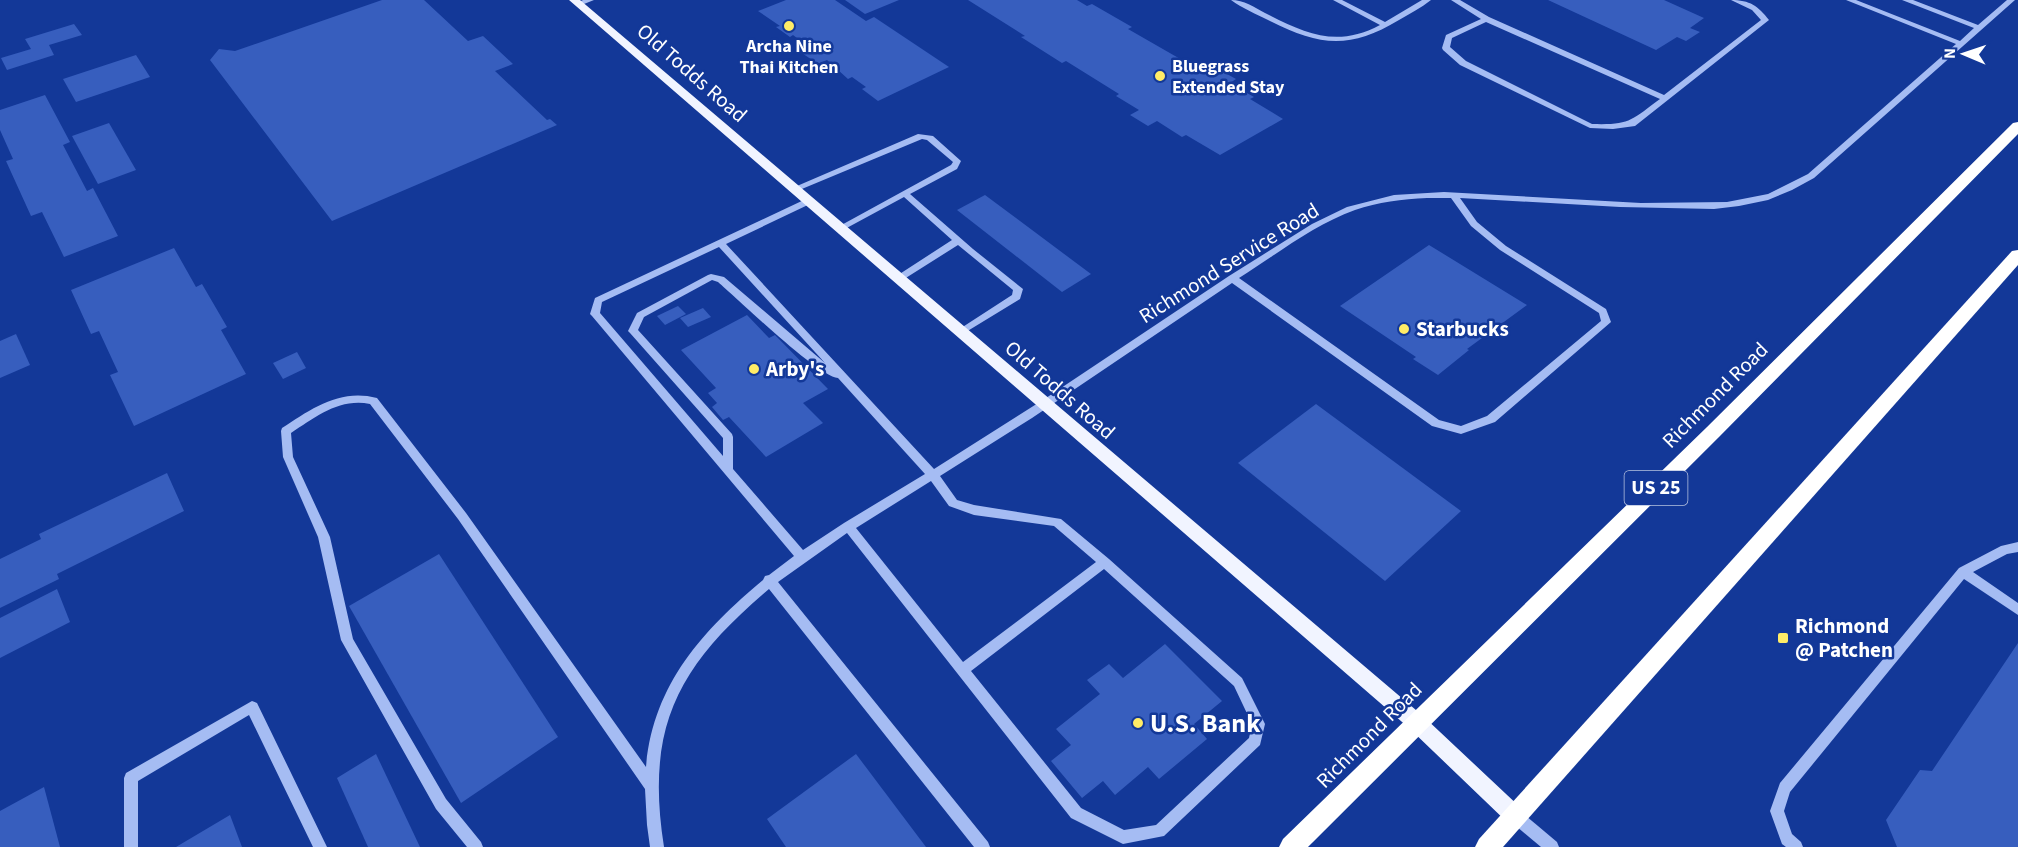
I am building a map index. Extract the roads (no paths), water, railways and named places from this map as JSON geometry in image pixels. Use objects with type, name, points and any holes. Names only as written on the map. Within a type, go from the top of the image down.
[{"type":"highway","name":"Richmond Road","points":[[1290,847],[1713,432],[2018,126]]},
{"type":"highway","points":[[1487,847],[2018,255]]},
{"type":"main road","name":"Old Todds Road","points":[[581,1],[898,279],[1416,722],[1515,816]]},
{"type":"street","points":[[1235,0],[1294,31],[1330,39],[1361,37],[1427,0]]},
{"type":"street","points":[[1337,0],[1384,24]]},
{"type":"street","points":[[1455,0],[1486,19],[1665,98]]},
{"type":"street","points":[[1486,19],[1449,38],[1446,48],[1463,63],[1590,126],[1613,127],[1632,124],[1765,20],[1755,8],[1735,0]]},
{"type":"street","points":[[1850,0],[1962,44]]},
{"type":"street","points":[[1905,0],[1980,28]]},
{"type":"street","name":"Richmond Service Road","points":[[657,847],[653,828],[652,786],[655,741],[665,710],[682,674],[711,635],[769,580],[802,557],[1045,404],[1232,278],[1311,229],[1359,205],[1421,195],[1715,207],[1766,198],[1787,190],[1811,176],[2011,0]]},
{"type":"street","points":[[794,189],[921,136],[930,138],[957,161],[954,167],[840,228]]},
{"type":"street","points":[[904,193],[958,241],[1018,289],[1017,297],[961,333]]},
{"type":"street","points":[[1232,278],[1436,423],[1461,430],[1491,419],[1606,322],[1602,311],[1503,248],[1474,224],[1454,195]]},
{"type":"street","points":[[802,557],[595,314],[598,300],[809,201]]},
{"type":"street","points":[[898,279],[958,241]]},
{"type":"street","points":[[720,243],[932,474],[953,503],[974,510],[1057,522],[1105,562],[1238,682],[1260,724],[1255,741],[1159,831],[1123,837],[1076,813],[848,526]]},
{"type":"street","points":[[728,471],[728,437],[633,331],[640,315],[711,277],[721,279],[816,363],[847,381]]},
{"type":"street","points":[[476,847],[441,804],[347,639],[324,537],[288,457],[286,431],[328,405],[358,397],[373,401],[462,516],[652,786]]},
{"type":"street","points":[[1796,847],[1787,839],[1777,811],[1785,788],[1963,572],[2005,549],[2018,547]]},
{"type":"street","points":[[962,670],[1105,562]]},
{"type":"street","points":[[1963,572],[2018,610]]},
{"type":"street","points":[[769,580],[983,847]]},
{"type":"street","points":[[131,847],[131,778],[252,706],[320,847]]},
{"type":"street","points":[[1515,816],[1552,847]]},
{"type":"place","name":"Archa Nine Thai Kitchen","points":[[789,26]]},
{"type":"place","name":"Bluegrass Extended Stay","points":[[1160,76]]},
{"type":"place","name":"Starbucks","points":[[1404,329]]},
{"type":"place","name":"Arby's","points":[[754,369]]},
{"type":"place","name":"Richmond @ Patchen","points":[[1783,638]]},
{"type":"place","name":"U.S. Bank","points":[[1138,723]]}]
